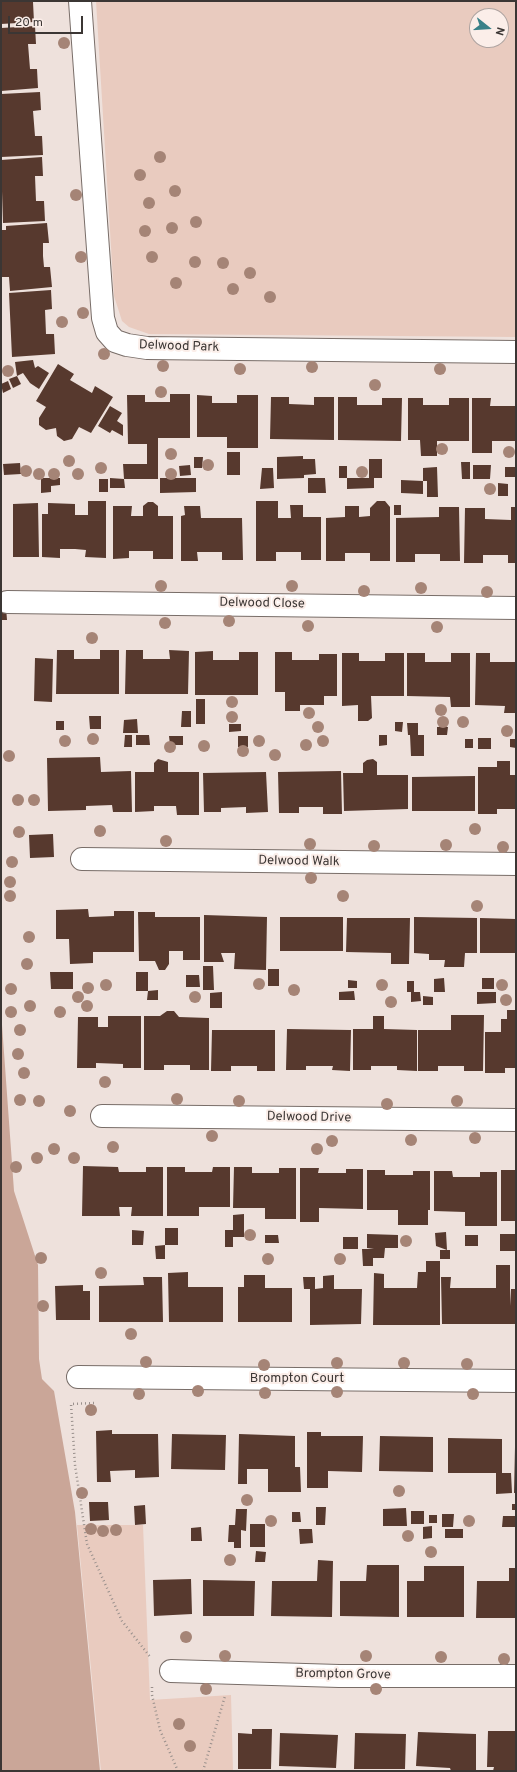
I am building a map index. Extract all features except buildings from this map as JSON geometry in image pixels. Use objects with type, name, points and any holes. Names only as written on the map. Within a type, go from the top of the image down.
[{"type":"street","name":"Delwood Park","points":[[80,1],[103,318],[107,332],[115,340],[127,345],[147,348],[516,352]]},
{"type":"street","name":"Delwood Close","points":[[7,602],[516,608]]},
{"type":"street","name":"Delwood Walk","points":[[82,859],[516,864]]},
{"type":"street","name":"Delwood Drive","points":[[102,1116],[516,1120]]},
{"type":"street","name":"Brompton Court","points":[[78,1377],[516,1381]]},
{"type":"street","name":"Brompton Grove","points":[[162,1675],[230,1672],[339,1676],[516,1676]]},
{"type":"path","points":[[97,1403],[71,1404],[74,1465],[87,1544],[122,1620],[152,1660]]},
{"type":"path","points":[[203,1771],[229,1684],[230,1672]]},
{"type":"path","points":[[162,1675],[152,1695],[160,1730],[178,1771]]},
{"type":"shaded area","points":[[96,1],[516,1],[516,337],[149,334],[129,327],[122,321],[114,296]]},
{"type":"shaded area","points":[[1,1011],[14,1191],[38,1265],[39,1359],[42,1379],[54,1391],[75,1512],[100,1771],[1,1771]]},
{"type":"shaded area","points":[[77,1525],[143,1525],[150,1700],[231,1695],[233,1771],[101,1771]]}]
